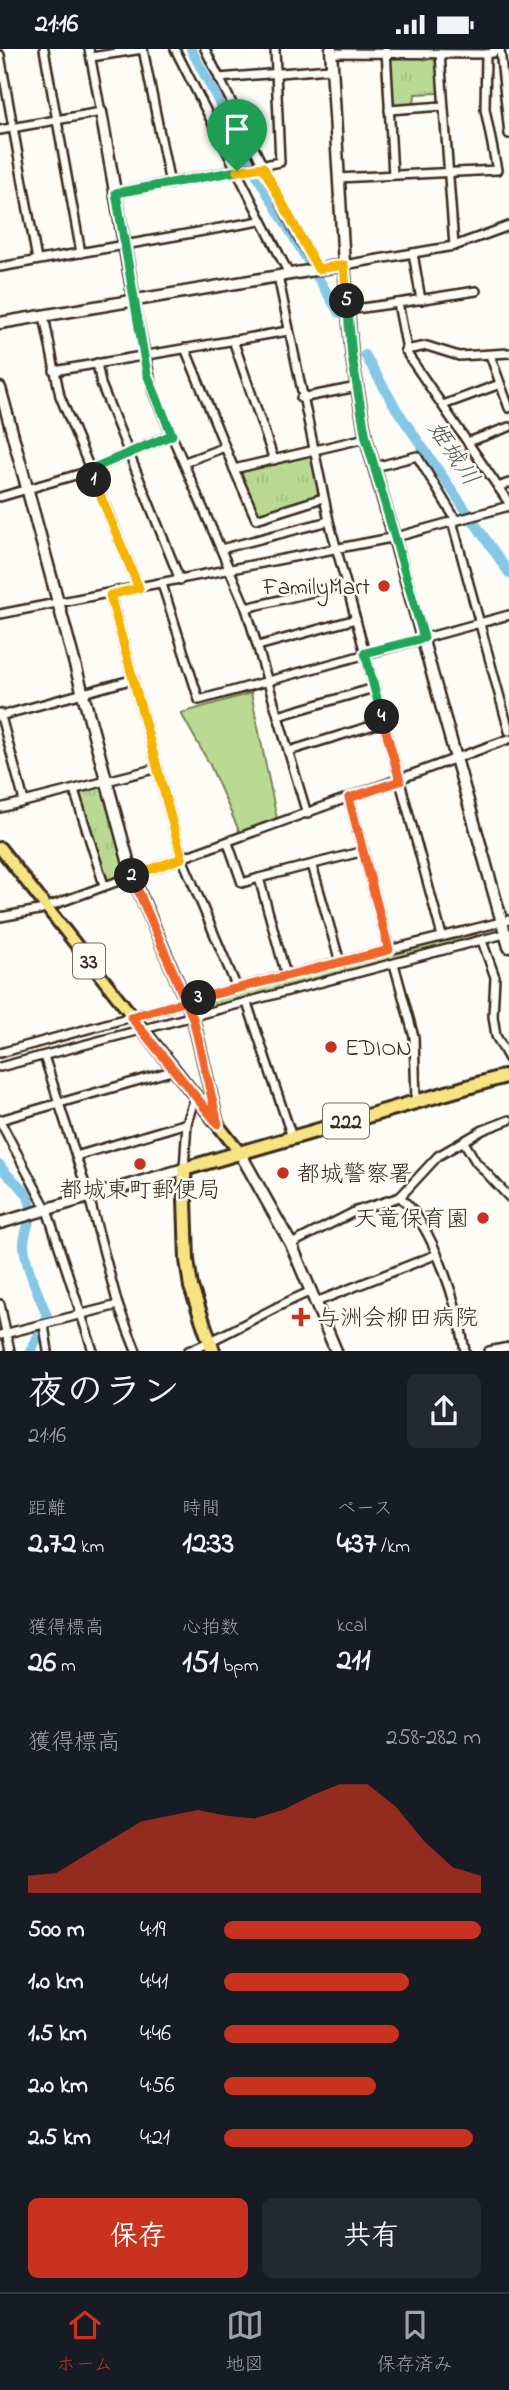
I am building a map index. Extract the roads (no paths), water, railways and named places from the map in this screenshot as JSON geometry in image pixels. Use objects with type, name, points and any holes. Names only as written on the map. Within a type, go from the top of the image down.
[{"type":"highway","name":"222","points":[[184,1170],[509,1075]]},
{"type":"highway","points":[[184,1170],[187,1260],[191,1287],[211,1346]]},
{"type":"main road","name":"33","points":[[0,848],[48,905],[131,1017],[240,1153]]},
{"type":"street","points":[[44,49],[80,253]]},
{"type":"street","points":[[170,184],[143,49],[90,53],[143,356],[153,392],[246,608],[307,814]]},
{"type":"street","points":[[175,49],[260,221],[290,274]]},
{"type":"street","points":[[205,49],[315,269]]},
{"type":"street","points":[[116,193],[280,162],[275,49]]},
{"type":"street","points":[[494,49],[493,53],[486,54],[331,51],[330,69],[348,310],[366,438],[505,921],[509,947]]},
{"type":"street","points":[[500,49],[509,134]]},
{"type":"street","points":[[385,51],[393,175]]},
{"type":"street","points":[[440,54],[454,246]]},
{"type":"street","points":[[338,178],[497,170],[485,109],[486,54]]},
{"type":"street","points":[[0,55],[37,260]]},
{"type":"street","points":[[219,78],[274,71],[330,69]]},
{"type":"street","points":[[389,110],[443,106]]},
{"type":"street","points":[[0,130],[101,112]]},
{"type":"street","points":[[0,267],[260,221]]},
{"type":"street","points":[[0,323],[454,246],[509,226]]},
{"type":"street","points":[[413,253],[421,300]]},
{"type":"street","points":[[278,276],[328,521],[442,936]]},
{"type":"street","points":[[348,310],[476,291]]},
{"type":"street","points":[[0,614],[110,595],[396,537],[509,505],[405,350],[398,303]]},
{"type":"street","points":[[44,316],[60,396],[139,588]]},
{"type":"street","points":[[54,371],[288,331]]},
{"type":"street","points":[[233,340],[274,460]]},
{"type":"street","points":[[405,350],[427,347],[459,356],[509,353]]},
{"type":"street","points":[[185,348],[256,519],[324,498]]},
{"type":"street","points":[[490,355],[509,408]]},
{"type":"street","points":[[97,363],[101,384],[180,580]]},
{"type":"street","points":[[443,405],[500,384]]},
{"type":"street","points":[[302,398],[357,387]]},
{"type":"street","points":[[0,389],[25,491],[132,876],[193,1018],[218,1124]]},
{"type":"street","points":[[468,442],[509,427]]},
{"type":"street","points":[[0,497],[89,470],[172,435]]},
{"type":"street","points":[[234,469],[366,438]]},
{"type":"street","points":[[185,462],[225,447]]},
{"type":"street","points":[[374,467],[417,456],[454,520],[509,731]]},
{"type":"street","points":[[498,487],[509,483]]},
{"type":"street","points":[[221,549],[328,521]]},
{"type":"street","points":[[162,584],[199,700],[509,615]]},
{"type":"street","points":[[246,608],[346,584]]},
{"type":"street","points":[[110,595],[182,858],[237,988]]},
{"type":"street","points":[[258,646],[356,619]]},
{"type":"street","points":[[24,801],[0,715],[134,679]]},
{"type":"street","points":[[278,716],[374,688]]},
{"type":"street","points":[[289,751],[384,722]]},
{"type":"street","points":[[0,917],[48,905],[228,843],[509,739]]},
{"type":"street","points":[[0,808],[158,768]]},
{"type":"street","points":[[74,790],[104,885]]},
{"type":"street","points":[[349,798],[389,950]]},
{"type":"street","points":[[228,843],[242,883],[364,851]]},
{"type":"street","points":[[312,865],[340,962]]},
{"type":"street","points":[[259,879],[286,975]]},
{"type":"street","points":[[0,1053],[286,975],[505,921]]},
{"type":"street","points":[[0,1067],[507,934]]},
{"type":"street","points":[[482,941],[495,977],[496,1036],[509,1059]]},
{"type":"street","points":[[394,964],[414,1037],[416,1101]]},
{"type":"street","points":[[247,1003],[292,1137]]},
{"type":"street","points":[[44,1056],[89,1197],[118,1305],[136,1350]]},
{"type":"street","points":[[93,1350],[43,1211],[0,1121],[175,1070]]},
{"type":"street","points":[[0,1223],[184,1170],[187,1123],[195,1097]]},
{"type":"street","points":[[291,1244],[356,1211],[400,1197],[429,1164],[483,1130],[509,1120]]},
{"type":"street","points":[[76,1156],[187,1123]]},
{"type":"street","points":[[464,1142],[476,1162],[509,1197]]},
{"type":"street","points":[[240,1153],[291,1244],[336,1350]]},
{"type":"street","points":[[400,1197],[413,1208],[435,1255],[454,1306],[465,1350]]},
{"type":"street","points":[[188,1350],[211,1346],[314,1297],[435,1255]]},
{"type":"street","points":[[0,1304],[4,1334],[10,1350]]},
{"type":"street","points":[[4,1334],[118,1305]]},
{"type":"street","points":[[42,1325],[48,1350]]},
{"type":"street","points":[[489,1350],[509,1347]]},
{"type":"waterway","name":"姫城川","points":[[191,49],[260,181],[339,313]]},
{"type":"waterway","name":"姫城川","points":[[365,355],[397,410],[509,573]]},
{"type":"waterway","points":[[0,1165],[25,1191],[30,1202],[31,1213],[24,1239],[25,1252],[29,1271],[47,1316],[31,1351]]},
{"type":"place","name":"FamilyMart","points":[[384,586]]},
{"type":"place","name":"EDION","points":[[331,1047]]},
{"type":"place","name":"都城東町郵便局","points":[[140,1164]]},
{"type":"place","name":"都城警察署","points":[[283,1173]]},
{"type":"place","name":"天竜保育園","points":[[483,1218]]},
{"type":"place","name":"与洲会柳田病院","points":[[301,1317]]}]
